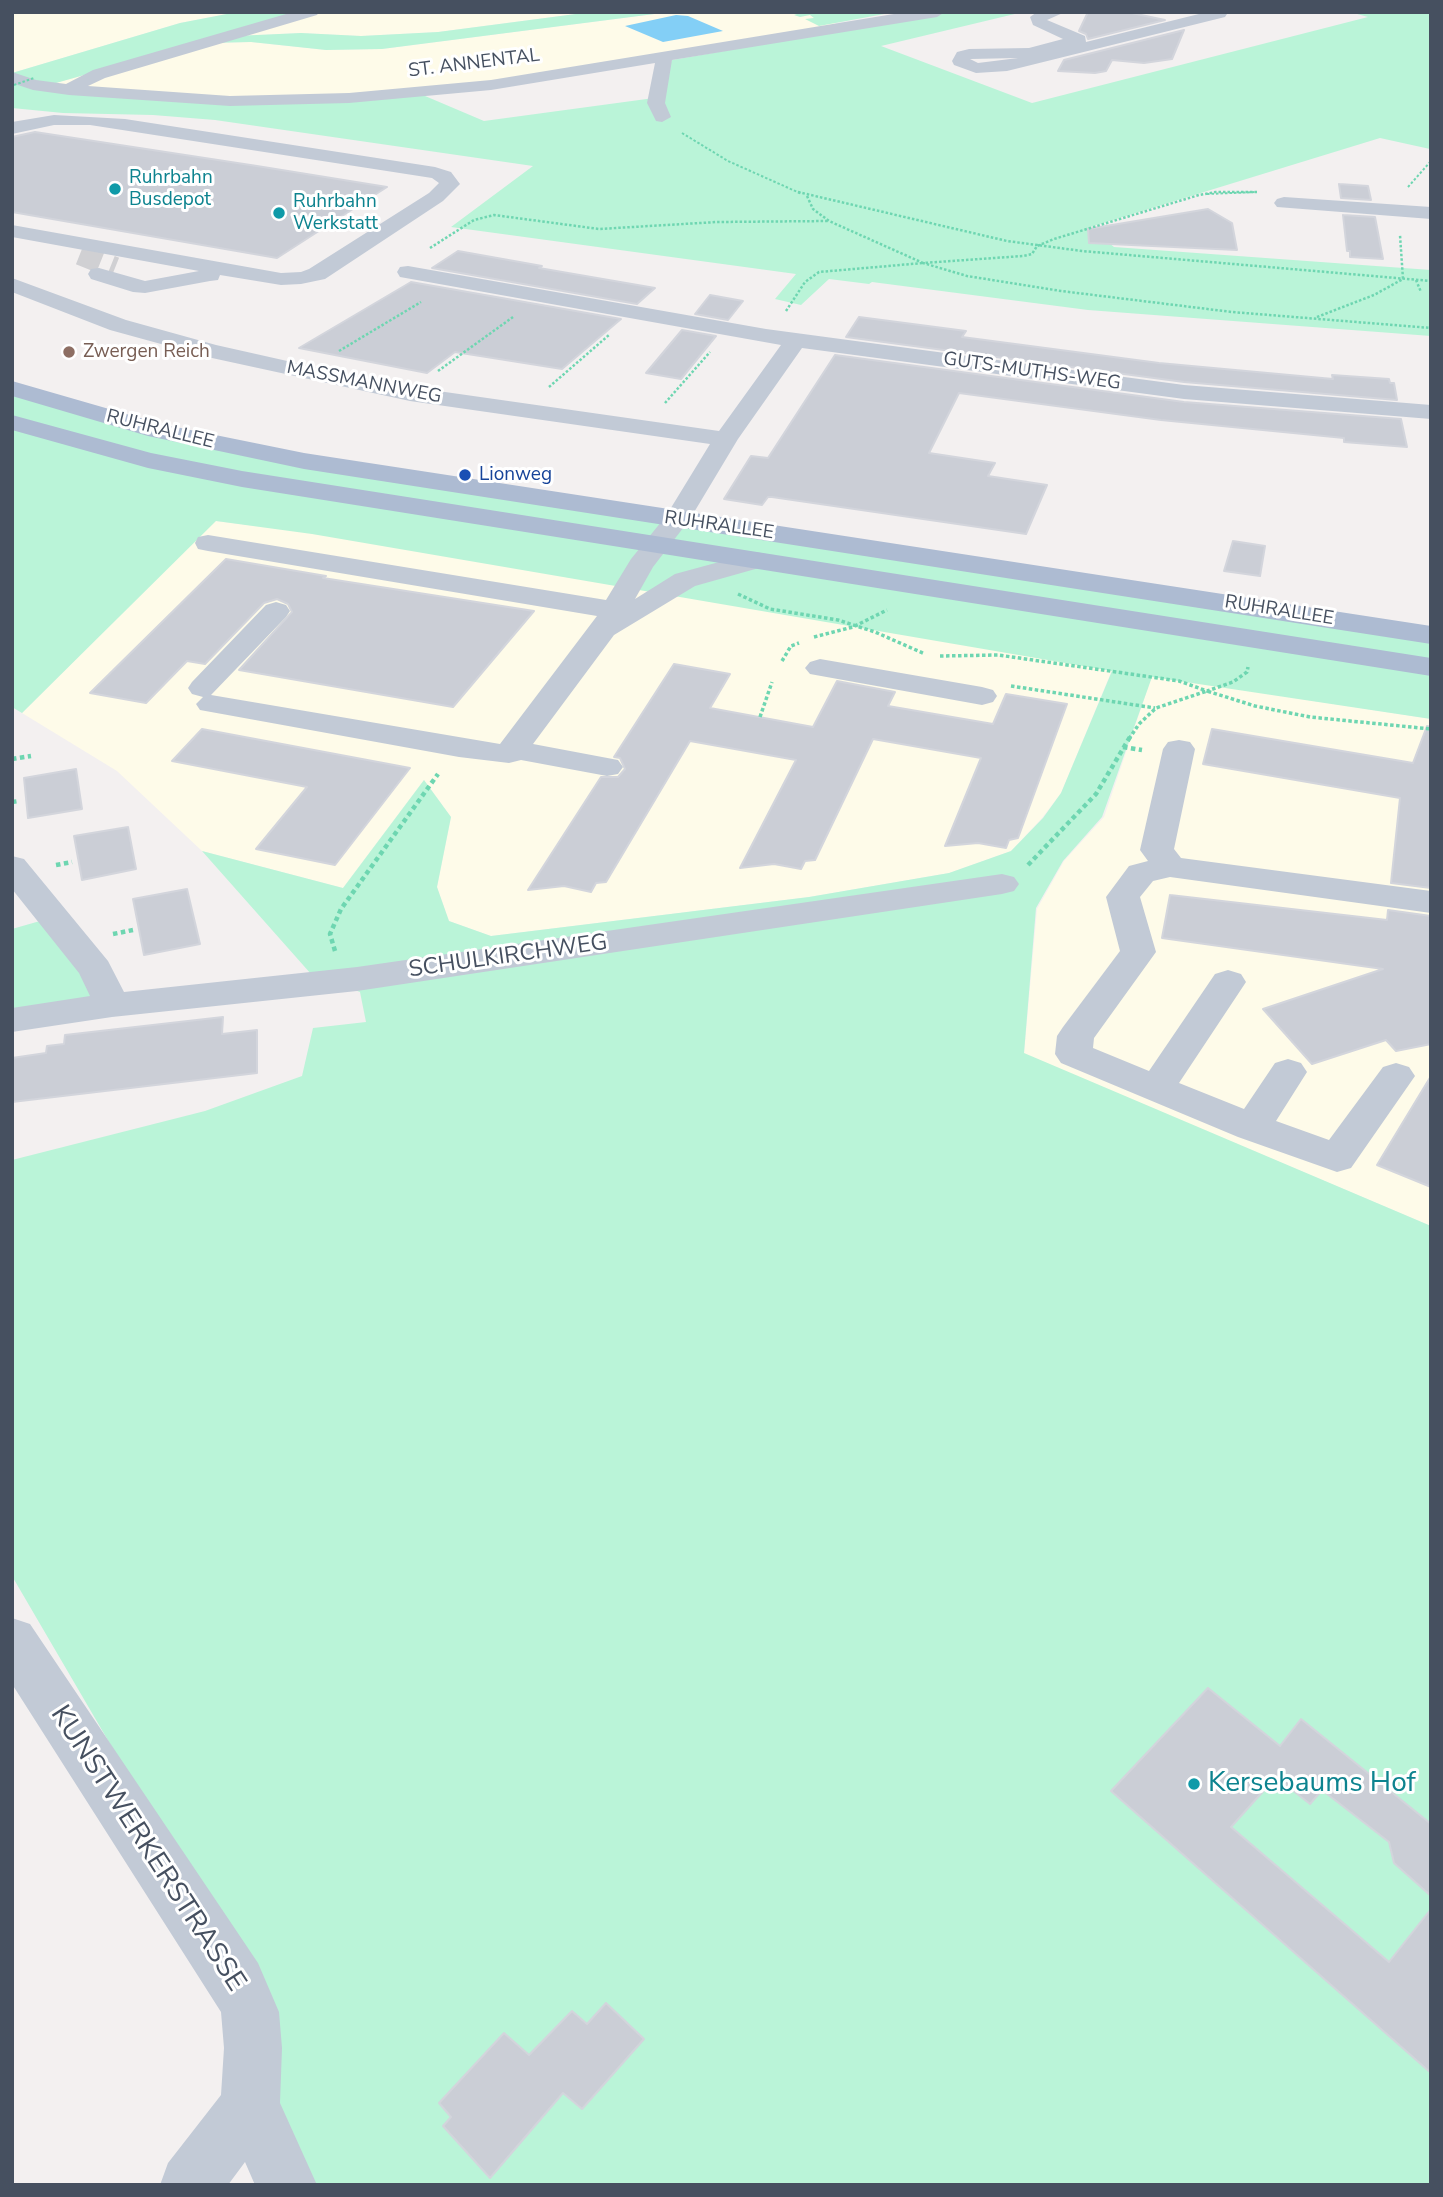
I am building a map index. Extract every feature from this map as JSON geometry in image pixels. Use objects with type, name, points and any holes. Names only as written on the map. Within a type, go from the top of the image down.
[{"type":"main road","name":"RUHRALLEE","points":[[12,388],[157,431],[304,461],[1431,635]]},
{"type":"main road","name":"RUHRALLEE","points":[[12,422],[148,460],[242,479],[1431,667]]},
{"type":"street","points":[[69,90],[99,74],[311,12]]},
{"type":"street","name":"ST. ANNENTAL","points":[[13,81],[69,90],[230,101],[291,101],[491,85],[937,12]]},
{"type":"street","points":[[1057,12],[1038,17],[1039,22],[1079,40],[1019,54],[969,54],[963,56],[960,61],[976,68],[1007,66],[1219,12]]},
{"type":"street","points":[[793,17],[825,31]]},
{"type":"street","points":[[662,117],[656,103],[664,70],[664,58]]},
{"type":"street","points":[[12,129],[54,120],[113,122],[435,173],[450,184],[436,197],[317,274],[281,279],[47,241],[12,231]]},
{"type":"street","points":[[1284,203],[1431,214]]},
{"type":"street","points":[[47,241],[73,258]]},
{"type":"street","points":[[107,271],[133,286],[145,287],[235,271]]},
{"type":"street","name":"GUTS-MUTHS-WEG","points":[[408,271],[796,341],[1184,392],[1431,412]]},
{"type":"street","name":"MASSMANNWEG","points":[[12,284],[118,325],[212,351],[305,372],[410,394],[726,439]]},
{"type":"street","points":[[655,545],[677,519],[726,439],[796,341]]},
{"type":"street","points":[[208,543],[609,621]]},
{"type":"street","name":"RUHRALLEE","points":[[510,752],[609,621],[655,545]]},
{"type":"street","name":"RUHRALLEE","points":[[609,621],[685,580],[756,561]]},
{"type":"street","points":[[276,611],[207,696],[293,720],[459,748],[510,752],[607,767]]},
{"type":"street","points":[[820,668],[982,696]]},
{"type":"street","points":[[1170,867],[1157,850],[1179,749]]},
{"type":"street","points":[[12,866],[95,969],[112,1005]]},
{"type":"street","points":[[1396,1076],[1337,1158],[1252,1127],[1074,1054],[1076,1036],[1138,951],[1123,897],[1141,873],[1170,867],[1236,866],[1431,902]]},
{"type":"street","name":"SCHULKIRCHWEG","points":[[12,1020],[112,1005],[358,979],[1002,884]]},
{"type":"street","points":[[1156,1089],[1228,982]]},
{"type":"street","points":[[1252,1127],[1289,1072]]},
{"type":"street","name":"KUNSTWERKERSTRASSE","points":[[12,1640],[238,1983],[250,2012],[253,2048],[250,2106],[287,2185]]},
{"type":"street","points":[[190,2185],[250,2106]]},
{"type":"path","points":[[13,81],[34,78]]},
{"type":"path","points":[[662,117],[709,151],[807,195],[1037,246],[1431,281]]},
{"type":"path","points":[[766,336],[813,274],[1023,256],[1032,254],[1037,246],[1216,192],[1279,194],[1284,203]]},
{"type":"path","points":[[807,195],[813,209],[829,221],[923,263],[967,276],[1232,312],[1431,328]]},
{"type":"path","points":[[1397,211],[1403,279]]},
{"type":"path","points":[[408,271],[414,261],[433,245],[474,220],[494,215],[598,229],[717,222],[829,221]]},
{"type":"path","points":[[305,372],[458,279]]},
{"type":"path","points":[[1311,318],[1374,295],[1403,279]]},
{"type":"path","points":[[1416,280],[1421,292]]},
{"type":"path","points":[[410,394],[542,295]]},
{"type":"path","points":[[523,411],[636,312]]},
{"type":"path","points":[[643,429],[729,330]]},
{"type":"path","points":[[734,593],[770,609],[838,620],[875,632],[931,657],[998,655],[1179,681],[1255,706],[1310,716],[1431,729]]},
{"type":"path","points":[[811,638],[853,627],[875,618],[896,604]]},
{"type":"path","points":[[782,662],[791,646],[801,642]]},
{"type":"path","points":[[982,696],[998,698],[1006,685],[1156,708],[1233,682],[1247,672],[1248,662]]},
{"type":"path","points":[[760,717],[772,682]]},
{"type":"path","points":[[1002,884],[1032,862],[1096,794],[1123,747],[1156,708]]},
{"type":"path","points":[[358,979],[335,951],[330,934],[341,909],[459,748]]},
{"type":"path","points":[[12,759],[31,756]]},
{"type":"path","points":[[12,802],[19,801]]},
{"type":"shaded area","points":[[12,12],[237,12],[180,23],[12,73]]},
{"type":"shaded area","points":[[308,12],[591,12],[438,32],[361,36],[301,33],[235,36],[213,43],[251,42],[326,50],[382,49],[670,12],[807,12],[846,28],[492,85],[292,101],[48,85]]},
{"type":"shaded area","points":[[215,521],[314,533],[1112,670],[1061,793],[1011,851],[949,873],[809,897],[491,936],[449,921],[437,887],[451,817],[424,780],[343,888],[202,851],[117,771],[22,713]]},
{"type":"shaded area","points":[[1152,676],[1431,719],[1431,1226],[1024,1054],[1037,909],[1064,861],[1104,817]]},
{"type":"green space","points":[[237,12],[307,12],[49,85],[229,102],[418,93],[484,121],[654,98],[672,60],[949,12],[1023,12],[881,46],[1032,103],[1368,17],[1350,12],[1431,12],[1430,149],[1380,138],[1090,227],[1114,247],[1431,270],[1431,336],[1088,310],[872,282],[869,284],[829,279],[801,305],[775,299],[796,274],[451,227],[533,166],[215,120],[12,108],[12,73],[180,23]]},
{"type":"green space","points":[[591,12],[670,12],[382,49],[326,50],[251,42],[209,43],[235,36],[301,33],[361,36],[438,32]]},
{"type":"green space","points":[[803,12],[895,12],[819,26],[805,19],[814,18],[810,15],[794,15]]},
{"type":"green space","points":[[12,389],[155,431],[1431,635],[1431,719],[1152,677],[1102,817],[1063,861],[1036,908],[1024,1053],[1431,1226],[1431,2185],[309,2185],[260,2098],[259,1999],[12,1576],[12,1160],[205,1111],[302,1076],[313,1028],[366,1022],[360,992],[311,974],[202,851],[343,888],[424,780],[451,817],[437,887],[449,921],[491,936],[809,897],[949,873],[1011,851],[1043,818],[1061,793],[1112,671],[312,534],[216,521],[22,713],[12,707],[12,424],[243,478],[12,421]]},
{"type":"green space","points":[[54,917],[112,1005],[12,1021],[12,929]]},
{"type":"water","points":[[676,15],[688,16],[723,31],[663,42],[625,26]]},
{"type":"building","points":[[1088,12],[1127,12],[1165,20],[1088,39],[1086,34],[1079,31]]},
{"type":"building","points":[[1184,30],[1172,59],[1144,63],[1112,60],[1106,71],[1095,73],[1058,71],[1064,60]]},
{"type":"building","points":[[35,132],[387,187],[277,258],[12,212],[12,137]]},
{"type":"building","points":[[1339,184],[1368,186],[1371,200],[1341,198]]},
{"type":"building","points":[[1208,209],[1232,223],[1237,250],[1089,243],[1088,229]]},
{"type":"building","points":[[1343,215],[1375,217],[1383,259],[1350,257]]},
{"type":"building","points":[[458,251],[655,288],[637,304],[432,268]]},
{"type":"building","points":[[411,282],[621,319],[562,369],[455,352],[427,373],[299,348]]},
{"type":"building","points":[[710,295],[743,301],[728,320],[695,314]]},
{"type":"building","points":[[859,317],[966,331],[962,337],[1159,363],[1333,379],[1332,375],[1389,379],[1390,383],[1394,383],[1397,400],[1184,382],[846,337]]},
{"type":"building","points":[[682,330],[716,336],[681,379],[646,373]]},
{"type":"building","points":[[835,355],[1184,402],[1401,419],[1407,447],[1161,420],[959,393],[929,453],[995,463],[988,476],[1047,485],[1026,534],[772,497],[768,497],[762,505],[724,499],[751,456],[768,458]]},
{"type":"building","points":[[1233,541],[1265,546],[1260,576],[1224,571]]},
{"type":"building","points":[[226,559],[326,576],[323,578],[534,611],[453,707],[239,670],[292,612],[288,604],[277,599],[264,603],[205,664],[187,661],[146,703],[90,693]]},
{"type":"building","points":[[674,664],[730,674],[710,708],[813,727],[837,681],[895,692],[888,706],[993,724],[1006,694],[1067,704],[1018,838],[1009,840],[1006,848],[978,843],[945,846],[981,758],[873,739],[815,860],[805,861],[801,869],[774,864],[740,868],[796,760],[690,741],[606,882],[596,883],[591,892],[564,886],[528,890],[601,777],[618,777],[625,769],[620,758],[614,757]]},
{"type":"building","points":[[1427,726],[1431,727],[1431,888],[1391,883],[1400,798],[1203,764],[1212,729],[1413,763]]},
{"type":"building","points":[[202,729],[410,768],[335,865],[256,849],[307,787],[172,761]]},
{"type":"building","points":[[76,769],[82,809],[28,818],[24,778]]},
{"type":"building","points":[[128,827],[136,869],[82,880],[74,836]]},
{"type":"building","points":[[187,889],[200,944],[144,955],[133,899]]},
{"type":"building","points":[[1170,895],[1387,920],[1388,910],[1431,916],[1431,1044],[1396,1051],[1386,1040],[1312,1064],[1263,1009],[1383,969],[1162,938]]},
{"type":"building","points":[[223,1017],[222,1034],[257,1030],[257,1073],[12,1102],[12,1058],[46,1053],[47,1046],[64,1044],[65,1035]]},
{"type":"building","points":[[1431,1076],[1431,1187],[1377,1165]]},
{"type":"building","points":[[1208,1688],[1280,1746],[1301,1719],[1431,1824],[1431,1896],[1394,1863],[1389,1842],[1322,1790],[1310,1804],[1276,1777],[1231,1827],[1389,1962],[1431,1909],[1431,2073],[1111,1791]]},
{"type":"building","points":[[606,2003],[644,2039],[582,2109],[563,2093],[490,2178],[443,2126],[451,2117],[439,2103],[504,2033],[529,2055],[572,2011],[587,2024]]},
{"type":"tunnel","points":[[80,254],[115,268]]},
{"type":"place","name":"Ruhrbahn Busdepot","points":[[115,189]]},
{"type":"place","name":"Ruhrbahn Werkstatt","points":[[279,213]]},
{"type":"place","name":"Zwergen Reich","points":[[69,352]]},
{"type":"place","name":"Lionweg","points":[[465,475]]},
{"type":"place","name":"Kersebaums Hof","points":[[1194,1784]]}]
